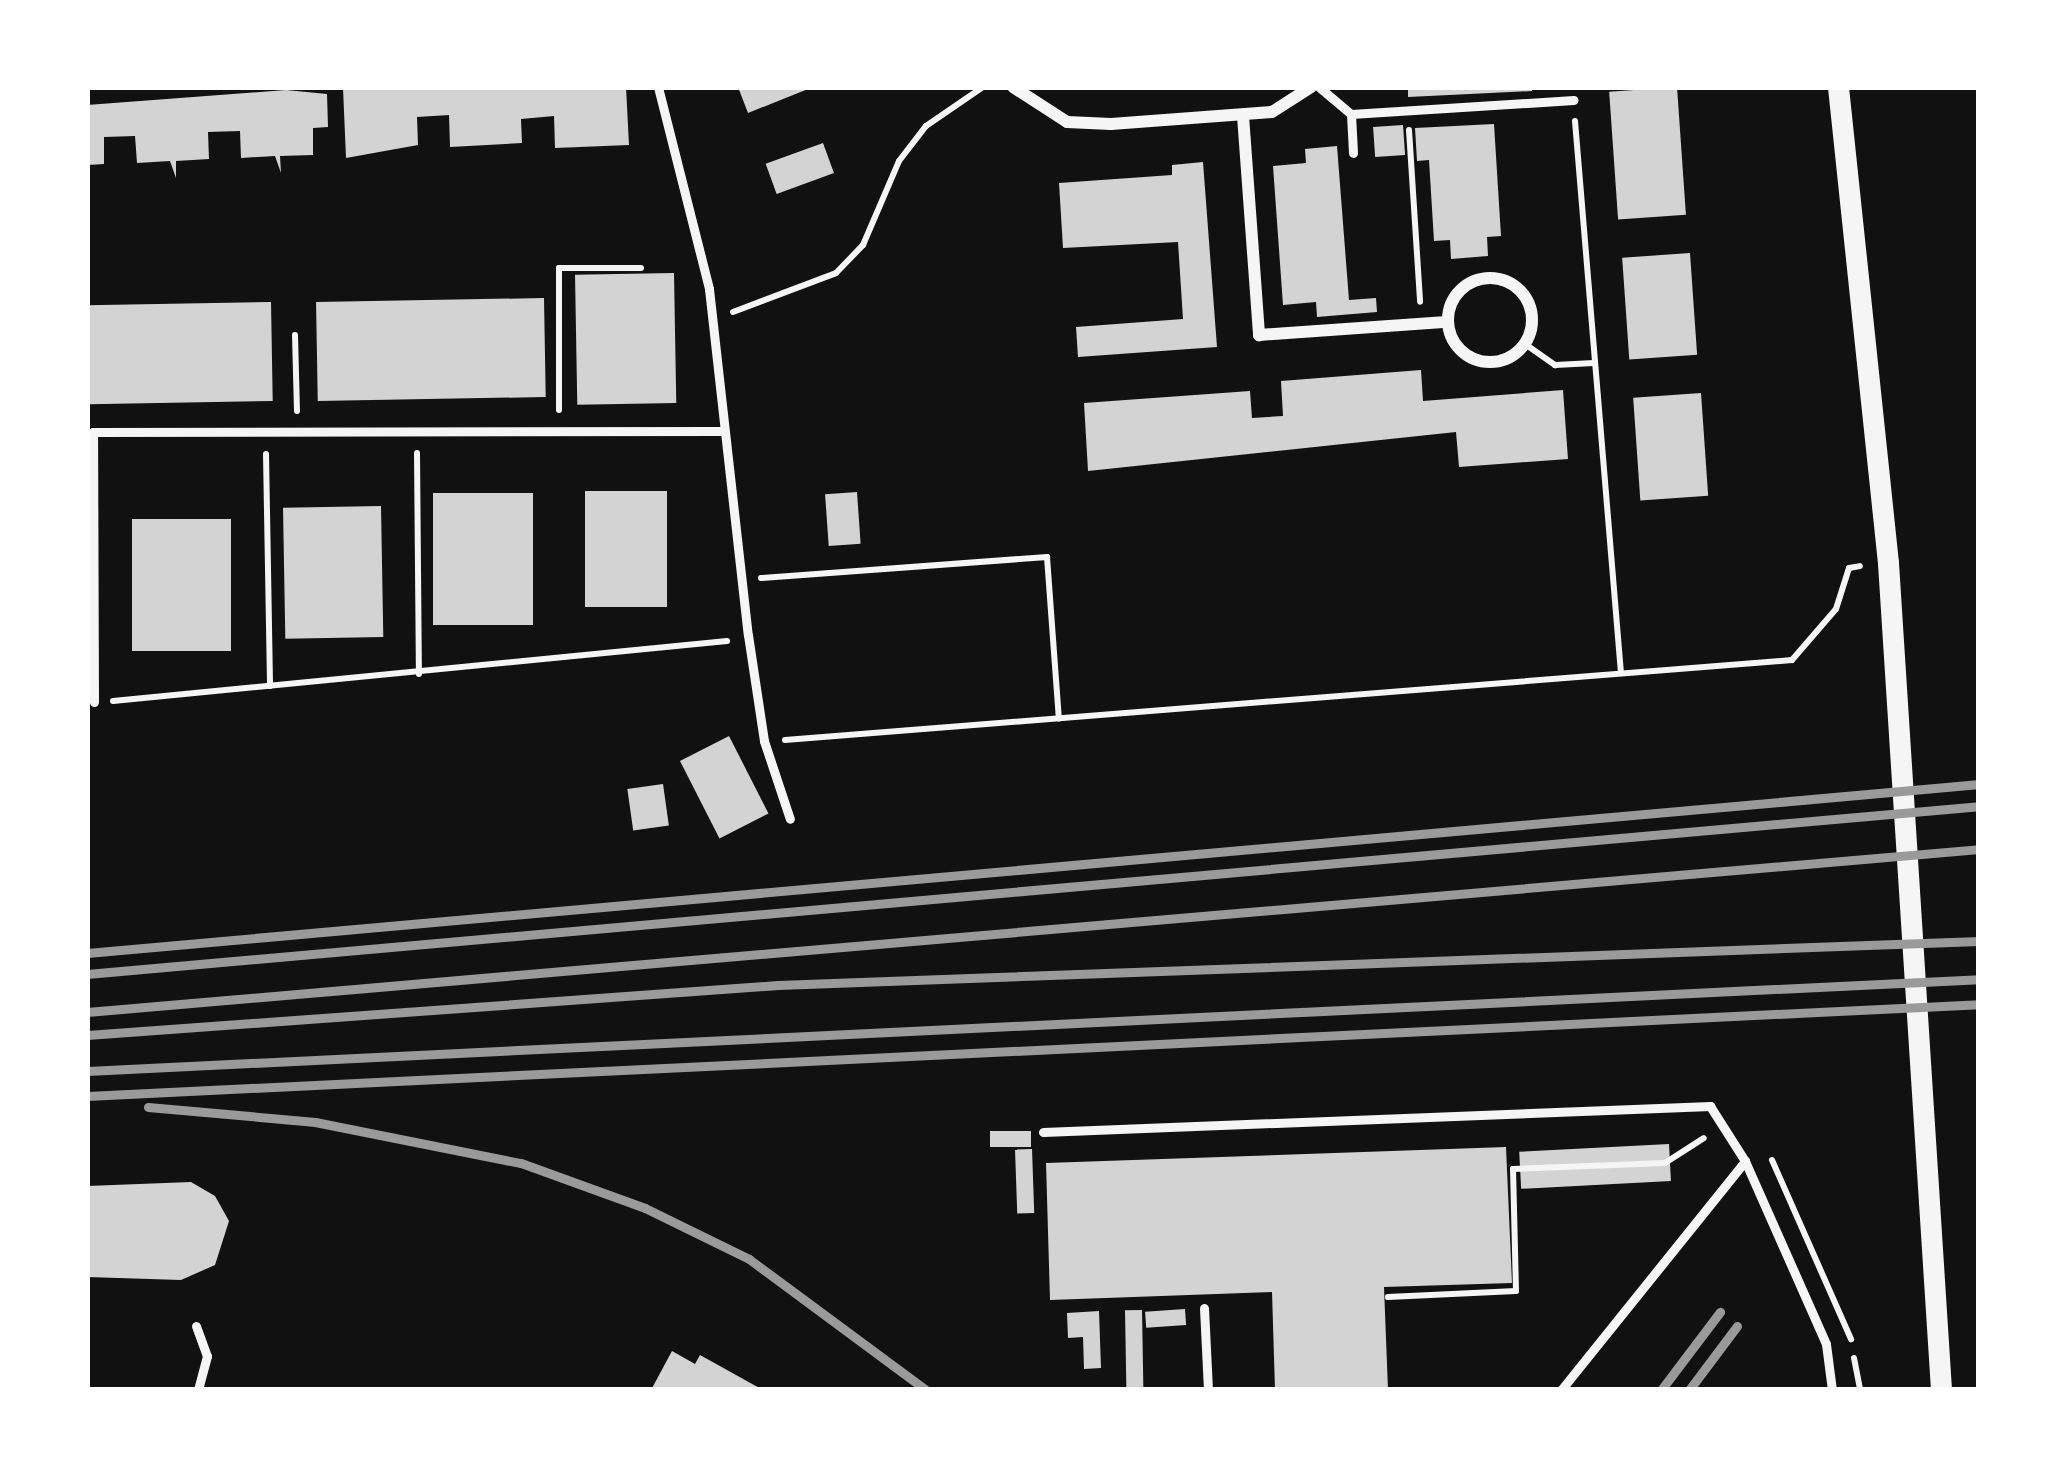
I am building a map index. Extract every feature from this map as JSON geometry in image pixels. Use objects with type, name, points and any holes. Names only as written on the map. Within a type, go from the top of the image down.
[{"type":"street","points":[[1013,87],[1067,122],[1272,112],[1315,87]]},
{"type":"street","points":[[1838,87],[1871,366],[1924,1057],[1941,1390]]},
{"type":"street","points":[[1243,116],[1259,334],[1447,322]]},
{"type":"street","points":[[1497,278],[1526,299],[1532,321],[1525,344],[1502,361],[1471,358],[1447,322],[1460,290],[1497,278]]},
{"type":"lane","points":[[658,87],[692,200],[712,317],[721,431],[764,741],[790,819]]},
{"type":"lane","points":[[1315,87],[1352,114],[1574,100]]},
{"type":"lane","points":[[1352,114],[1353,153]]},
{"type":"lane","points":[[94,702],[93,432],[721,431]]},
{"type":"lane","points":[[1042,1132],[1710,1106],[1745,1161],[1826,1344],[1832,1390]]},
{"type":"lane","points":[[1561,1390],[1745,1161]]},
{"type":"lane","points":[[1204,1308],[1208,1390]]},
{"type":"lane","points":[[196,1326],[207,1356],[198,1390]]},
{"type":"path","points":[[712,317],[836,273],[862,244],[899,161],[926,126],[983,87]]},
{"type":"path","points":[[1574,100],[1621,673]]},
{"type":"path","points":[[1408,110],[1421,324]]},
{"type":"path","points":[[559,431],[559,268],[641,268]]},
{"type":"path","points":[[295,335],[297,432]]},
{"type":"path","points":[[1525,344],[1555,365],[1594,363]]},
{"type":"path","points":[[266,432],[270,687]]},
{"type":"path","points":[[417,432],[419,674]]},
{"type":"path","points":[[740,580],[1047,557],[1059,719]]},
{"type":"path","points":[[764,741],[1792,660],[1836,609],[1849,568]]},
{"type":"path","points":[[94,702],[692,650],[748,635]]},
{"type":"path","points":[[1388,1298],[1516,1292],[1513,1169],[1666,1163],[1723,1126]]},
{"type":"path","points":[[1764,1146],[1846,1315],[1860,1390]]},
{"type":"building","points":[[626,87],[629,145],[555,148],[554,116],[521,119],[522,143],[450,147],[449,115],[417,117],[418,145],[346,158],[343,88]]},
{"type":"building","points":[[738,87],[813,87],[748,113]]},
{"type":"building","points":[[1408,87],[1532,87],[1532,91],[1408,97]]},
{"type":"building","points":[[1677,87],[1686,215],[1618,219],[1609,92]]},
{"type":"building","points":[[286,90],[327,94],[328,127],[313,128],[313,155],[280,156],[281,173],[275,156],[241,158],[240,131],[208,132],[209,159],[176,161],[176,178],[170,161],[137,163],[135,136],[104,137],[104,164],[87,165],[87,105]]},
{"type":"building","points":[[1494,124],[1501,236],[1487,237],[1488,256],[1451,259],[1450,240],[1434,241],[1429,160],[1417,161],[1415,128]]},
{"type":"building","points":[[1403,125],[1405,155],[1375,157],[1373,127]]},
{"type":"building","points":[[823,143],[834,173],[777,194],[766,164]]},
{"type":"building","points":[[1337,146],[1349,300],[1376,298],[1377,312],[1317,317],[1316,302],[1283,305],[1273,166],[1306,163],[1305,149]]},
{"type":"building","points":[[1203,162],[1217,347],[1078,357],[1076,327],[1183,319],[1178,242],[1063,248],[1059,183],[1172,175],[1172,165]]},
{"type":"building","points":[[1690,253],[1697,355],[1629,359],[1622,258]]},
{"type":"building","points":[[674,273],[676,403],[577,405],[575,275]]},
{"type":"building","points":[[544,298],[546,397],[318,401],[316,302]]},
{"type":"building","points":[[271,302],[273,401],[89,404],[87,305]]},
{"type":"building","points":[[1421,370],[1423,401],[1563,390],[1568,459],[1459,467],[1456,432],[1088,471],[1084,403],[1250,391],[1252,418],[1283,416],[1281,381]]},
{"type":"building","points":[[1701,393],[1708,496],[1640,500],[1633,398]]},
{"type":"building","points":[[585,491],[667,491],[667,607],[585,607]]},
{"type":"building","points":[[857,492],[861,544],[829,546],[825,494]]},
{"type":"building","points":[[433,493],[533,493],[533,625],[433,625]]},
{"type":"building","points":[[381,506],[383,637],[285,639],[283,508]]},
{"type":"building","points":[[132,519],[231,519],[231,651],[132,651]]},
{"type":"building","points":[[729,736],[768,814],[719,838],[680,761]]},
{"type":"building","points":[[663,784],[669,826],[633,831],[627,789]]},
{"type":"building","points":[[990,1131],[1031,1131],[1031,1147],[990,1147]]},
{"type":"building","points":[[1669,1144],[1671,1181],[1521,1189],[1519,1152]]},
{"type":"building","points":[[1506,1147],[1512,1283],[1384,1287],[1388,1390],[1275,1390],[1272,1292],[1050,1300],[1046,1163]]},
{"type":"building","points":[[1032,1149],[1034,1213],[1017,1214],[1015,1150]]},
{"type":"building","points":[[191,1182],[215,1196],[229,1221],[215,1265],[181,1280],[87,1277],[87,1186]]},
{"type":"building","points":[[1185,1309],[1186,1325],[1146,1328],[1145,1312]]},
{"type":"building","points":[[1125,1310],[1142,1310],[1143,1390],[1126,1390]]},
{"type":"building","points":[[1099,1311],[1101,1368],[1084,1369],[1083,1337],[1068,1338],[1067,1313]]},
{"type":"building","points":[[672,1351],[695,1364],[700,1355],[763,1390],[651,1390]]},
{"type":"railway","points":[[87,953],[1979,784]]},
{"type":"railway","points":[[87,974],[1979,806]]},
{"type":"railway","points":[[87,1012],[1979,849]]},
{"type":"railway","points":[[87,1035],[778,985],[1979,941]]},
{"type":"railway","points":[[87,1071],[1979,979]]},
{"type":"railway","points":[[87,1096],[1979,1004]]},
{"type":"railway","points":[[148,1107],[315,1122],[521,1163],[645,1208],[749,1259],[926,1390]]},
{"type":"railway","points":[[1661,1390],[1720,1312]]},
{"type":"railway","points":[[1689,1390],[1737,1326]]}]
